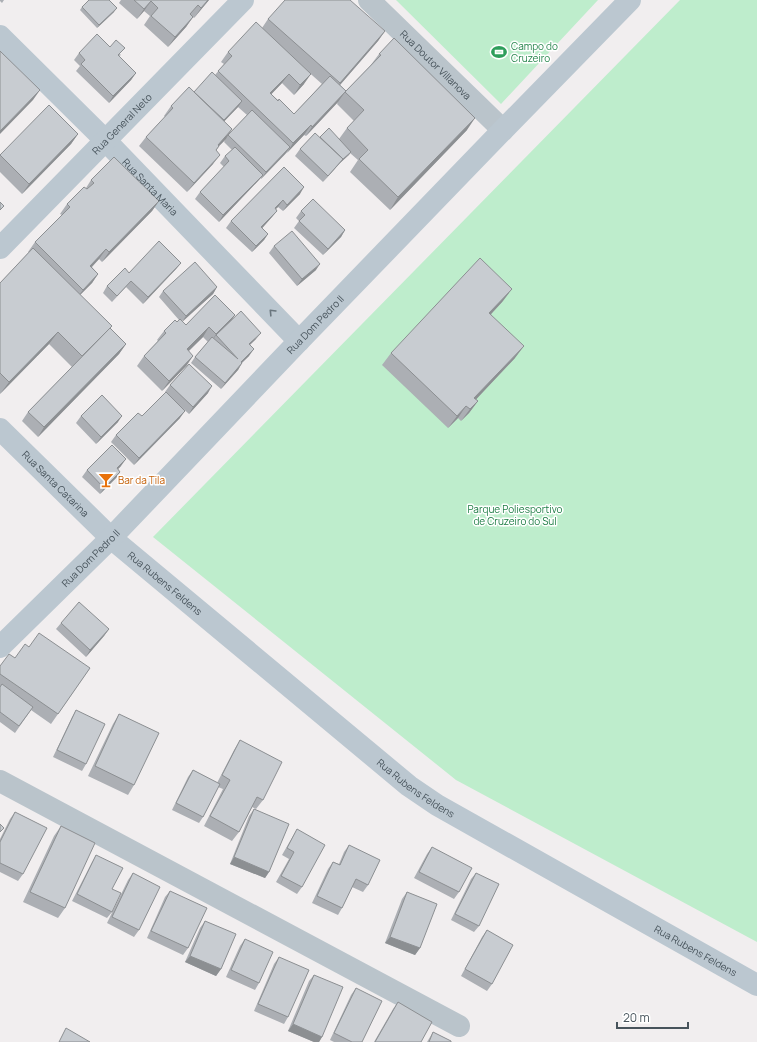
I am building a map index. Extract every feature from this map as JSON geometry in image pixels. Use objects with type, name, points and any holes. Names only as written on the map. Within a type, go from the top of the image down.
[{"type":"main road","name":"Rua General Neto","points":[[0,248],[243,0]]},
{"type":"main road","name":"Rua Dom Pedro II","points":[[0,648],[111,538],[299,340],[630,0]]},
{"type":"main road","name":"Rua Santa Maria","points":[[0,36],[105,140],[299,340]]},
{"type":"main road","name":"Rua Santa Catarina","points":[[0,429],[111,538]]},
{"type":"main road","name":"Rua Rubens Feldens","points":[[111,538],[403,781],[437,805],[757,985]]},
{"type":"street","name":"Rua Doutor Villanova","points":[[369,0],[503,130]]},
{"type":"street","points":[[0,780],[459,1026]]},
{"type":"green space","name":"Campo do Cruzeiro","points":[[396,0],[598,0],[501,104]]},
{"type":"green space","name":"Parque Poliesportivo de Cruzeiro do Sul","points":[[680,0],[757,0],[757,942],[456,780],[153,537]]},
{"type":"building","points":[[89,0],[109,0],[117,8],[99,25],[82,7]]},
{"type":"building","points":[[134,0],[208,0],[201,8],[198,5],[190,14],[193,17],[175,37],[151,16],[158,8],[151,1],[144,9]]},
{"type":"building","points":[[285,0],[350,0],[385,31],[340,83],[268,19]]},
{"type":"building","points":[[256,22],[311,74],[300,85],[289,74],[270,93],[278,101],[279,99],[294,114],[330,76],[346,91],[312,127],[311,125],[293,143],[218,71],[232,56],[228,52]]},
{"type":"building","points":[[97,34],[110,47],[116,40],[125,48],[118,55],[136,73],[113,96],[81,64],[85,60],[79,53]]},
{"type":"building","points":[[394,38],[475,118],[398,197],[359,159],[368,150],[347,128],[364,110],[345,92],[381,55],[379,54]]},
{"type":"building","points":[[0,51],[40,90],[0,131]]},
{"type":"building","points":[[212,72],[242,101],[224,120],[194,92]]},
{"type":"building","points":[[189,87],[232,129],[218,145],[219,146],[216,150],[220,155],[194,183],[146,137],[173,108],[171,106]]},
{"type":"building","points":[[49,105],[78,134],[29,184],[0,155]]},
{"type":"building","points":[[252,110],[290,147],[266,172],[228,135]]},
{"type":"building","points":[[329,128],[351,152],[342,160],[343,159],[320,137]]},
{"type":"building","points":[[315,133],[343,159],[328,176],[300,149]]},
{"type":"building","points":[[235,147],[263,175],[223,215],[200,192],[229,161],[225,156]]},
{"type":"building","points":[[114,157],[159,201],[109,252],[106,249],[90,266],[98,274],[83,290],[35,242],[70,207],[67,204],[84,187],[87,189],[94,183],[91,180]]},
{"type":"building","points":[[284,167],[304,187],[287,205],[283,200],[275,208],[277,211],[261,227],[268,234],[256,246],[231,221]]},
{"type":"building","points":[[313,199],[345,230],[328,249],[299,221],[305,215],[301,211]]},
{"type":"building","points":[[0,202],[4,206],[0,210]]},
{"type":"building","points":[[292,231],[320,264],[302,279],[274,246]]},
{"type":"building","points":[[159,241],[181,263],[148,297],[131,281],[117,296],[107,286],[125,268],[129,273]]},
{"type":"building","points":[[33,248],[112,326],[82,356],[58,332],[9,382],[0,373],[0,283]]},
{"type":"building","points":[[480,258],[512,289],[489,313],[524,346],[474,398],[478,401],[470,409],[466,406],[457,416],[391,353]]},
{"type":"building","points":[[195,262],[217,287],[186,316],[163,291]]},
{"type":"building","points":[[215,295],[235,315],[216,334],[209,327],[187,349],[193,356],[169,381],[144,356],[166,333],[164,331],[175,320],[177,322],[180,319],[186,325]]},
{"type":"building","points":[[241,311],[261,333],[249,344],[254,349],[241,362],[242,363],[225,383],[195,357],[212,337],[238,359],[216,335]]},
{"type":"building","points":[[110,328],[126,344],[44,427],[28,412]]},
{"type":"building","points":[[189,364],[212,386],[193,407],[170,385]]},
{"type":"building","points":[[166,392],[185,411],[139,458],[116,435],[138,413],[142,416]]},
{"type":"building","points":[[102,395],[122,416],[101,437],[81,416]]},
{"type":"building","points":[[112,445],[126,459],[117,468],[120,472],[104,488],[87,470]]},
{"type":"building","points":[[79,602],[109,629],[90,650],[61,623]]},
{"type":"building","points":[[39,633],[90,668],[58,714],[0,674],[0,666],[9,654],[15,658],[25,644],[29,647]]},
{"type":"building","points":[[2,684],[33,707],[19,726],[0,712],[0,687]]},
{"type":"building","points":[[76,710],[105,724],[86,764],[57,750]]},
{"type":"building","points":[[119,714],[159,733],[134,785],[95,766]]},
{"type":"building","points":[[240,740],[282,762],[263,800],[257,797],[239,832],[210,816],[230,780],[222,775]]},
{"type":"building","points":[[193,770],[220,784],[203,817],[176,803]]},
{"type":"building","points":[[254,809],[289,824],[269,872],[234,857]]},
{"type":"building","points":[[15,812],[47,828],[23,874],[0,863],[0,842]]},
{"type":"building","points":[[0,824],[4,828],[0,832]]},
{"type":"building","points":[[61,826],[95,843],[65,908],[30,892]]},
{"type":"building","points":[[297,829],[325,845],[302,887],[281,876],[294,852],[287,848]]},
{"type":"building","points":[[349,845],[380,860],[368,885],[356,879],[342,908],[317,896],[333,862],[340,865]]},
{"type":"building","points":[[432,847],[472,868],[459,892],[419,872]]},
{"type":"building","points":[[96,855],[123,868],[112,889],[121,893],[112,912],[77,894]]},
{"type":"building","points":[[133,873],[160,887],[139,930],[112,917]]},
{"type":"building","points":[[476,873],[499,884],[479,926],[455,914]]},
{"type":"building","points":[[170,891],[207,908],[188,948],[151,931]]},
{"type":"building","points":[[407,892],[437,904],[420,948],[390,937]]},
{"type":"building","points":[[205,921],[236,934],[221,969],[190,956]]},
{"type":"building","points":[[487,930],[513,945],[492,984],[465,969]]},
{"type":"building","points":[[245,939],[273,952],[259,983],[231,970]]},
{"type":"building","points":[[279,957],[309,970],[288,1017],[258,1004]]},
{"type":"building","points":[[314,975],[343,987],[322,1037],[293,1024]]},
{"type":"building","points":[[356,988],[382,1001],[362,1042],[352,1042],[334,1033]]},
{"type":"building","points":[[398,1002],[432,1022],[421,1042],[375,1042]]},
{"type":"building","points":[[66,1028],[90,1042],[59,1042]]},
{"type":"building","points":[[433,1032],[451,1041],[451,1042],[429,1042]]},
{"type":"place","name":"Campo do Cruzeiro","points":[[499,52]]},
{"type":"place","name":"Bar da Tila","points":[[106,480]]}]
